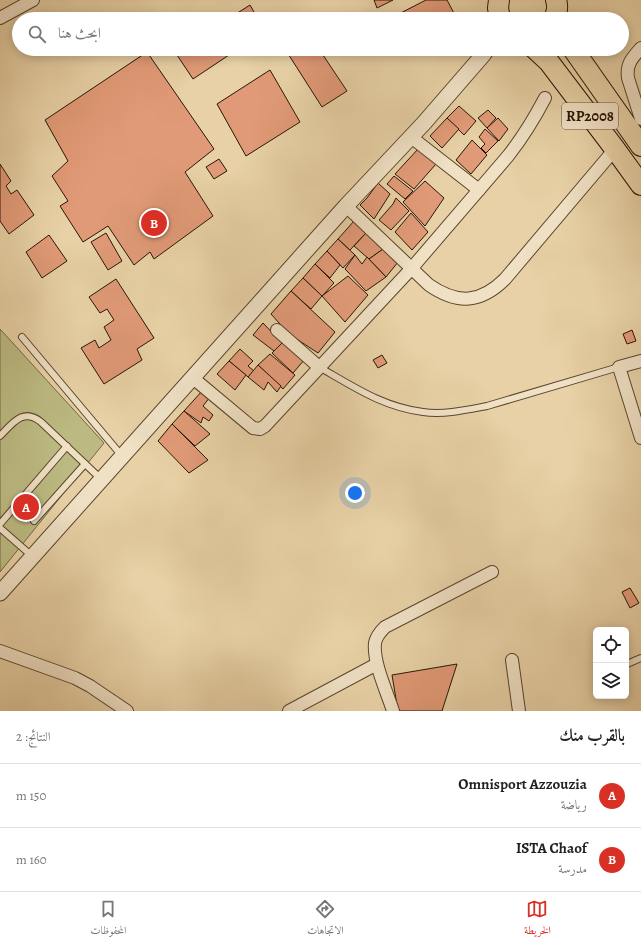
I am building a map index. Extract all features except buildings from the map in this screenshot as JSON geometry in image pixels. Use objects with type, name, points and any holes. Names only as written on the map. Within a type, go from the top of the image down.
[{"type":"highway","name":"RP2008","points":[[543,56],[549,62],[641,185]]},
{"type":"highway","name":"RP2008","points":[[578,56],[640,142]]},
{"type":"street","points":[[0,18],[32,0]]},
{"type":"street","points":[[641,48],[631,59],[627,72],[641,119]]},
{"type":"street","points":[[0,593],[346,206],[411,137],[482,56]]},
{"type":"street","points":[[193,378],[253,428],[260,429],[265,426],[411,269],[479,190],[522,138],[546,98]]},
{"type":"street","points":[[411,137],[479,190]]},
{"type":"street","points":[[346,206],[429,285],[439,292],[451,297],[463,299],[475,298],[486,294],[506,279],[615,149]]},
{"type":"street","points":[[277,330],[319,367]]},
{"type":"street","points":[[641,362],[619,367],[641,438]]},
{"type":"street","points":[[393,711],[378,664],[375,643],[378,634],[385,627],[492,572]]},
{"type":"street","points":[[0,651],[75,678],[90,686],[127,711]]},
{"type":"street","points":[[512,660],[519,711]]},
{"type":"street","points":[[289,711],[378,664]]},
{"type":"lane","points":[[22,337],[122,456]]},
{"type":"lane","points":[[319,367],[383,402],[424,412],[444,413],[487,406],[619,367]]},
{"type":"lane","points":[[0,436],[16,419],[26,416],[37,418],[101,479]]},
{"type":"lane","points":[[0,524],[67,446]]},
{"type":"lane","points":[[34,520],[85,464]]},
{"type":"lane","points":[[0,528],[32,556]]},
{"type":"lane","points":[[629,663],[641,658]]},
{"type":"shaded area","points":[[0,329],[104,443],[0,572]]},
{"type":"place","name":"ISTA Chaof","points":[[154,223]]},
{"type":"place","name":"Omnisport Azzouzia","points":[[26,507]]}]
